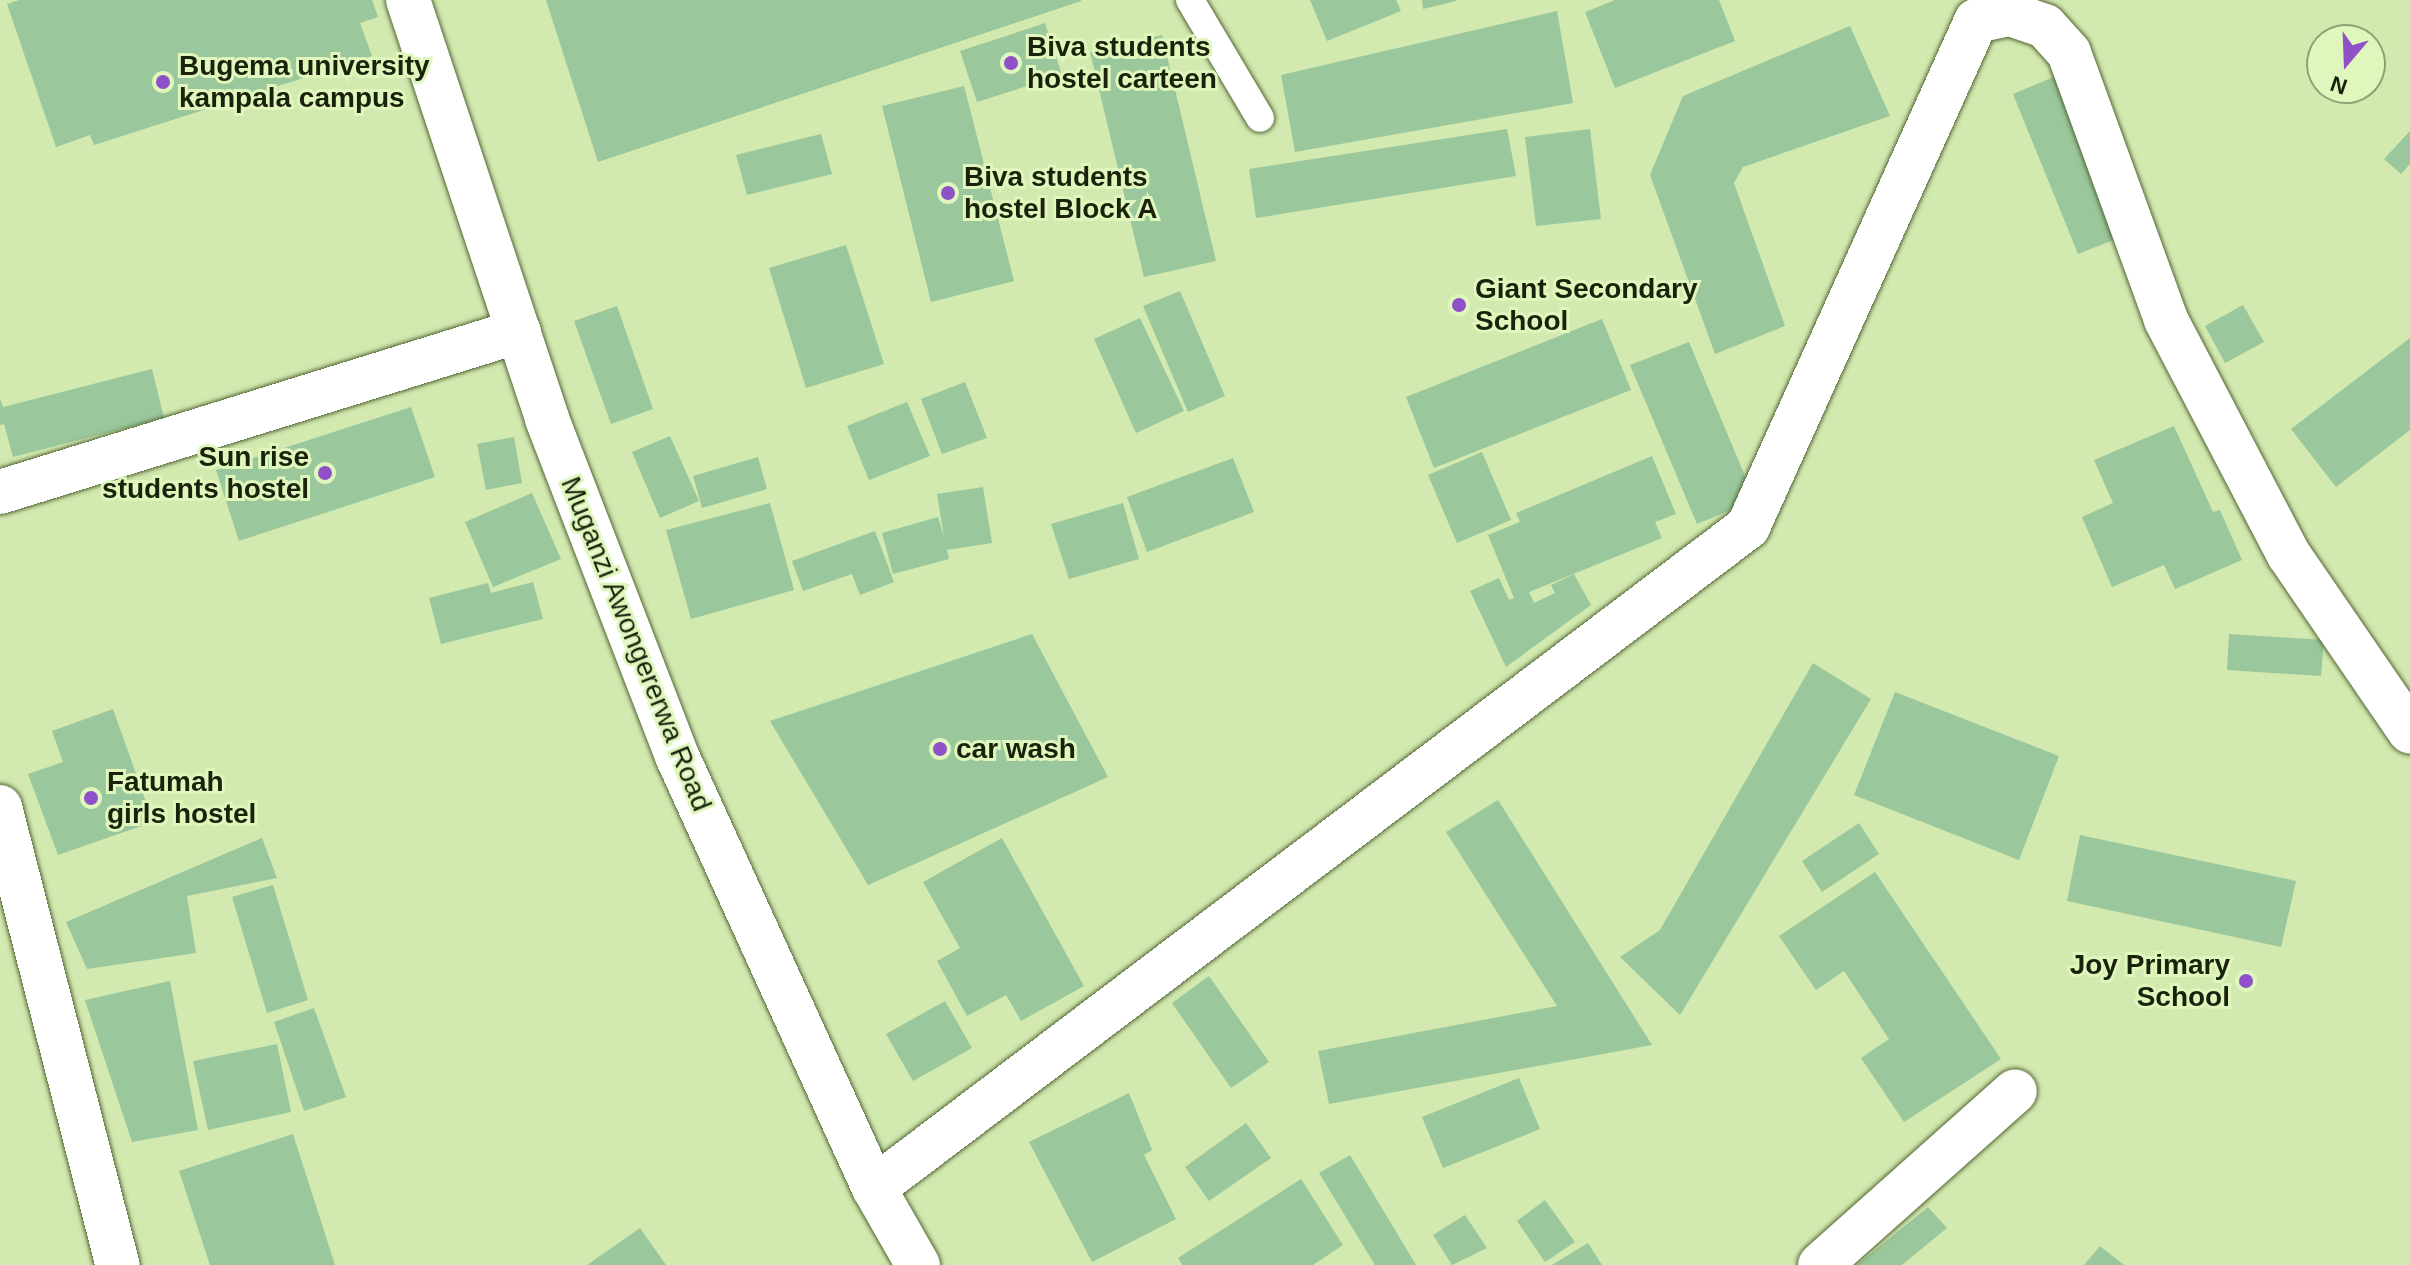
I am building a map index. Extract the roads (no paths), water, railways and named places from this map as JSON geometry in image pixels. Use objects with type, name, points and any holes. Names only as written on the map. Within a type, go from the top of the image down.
[{"type":"street","name":"Muganzi Awongererwa Road","points":[[408,0],[519,331],[677,756],[874,1188],[918,1265]]},
{"type":"street","points":[[874,1188],[1748,527],[1976,21],[2010,14],[2045,26],[2069,53],[2166,320],[2289,555],[2410,732]]},
{"type":"street","points":[[0,492],[519,331]]},
{"type":"street","points":[[0,807],[118,1265]]},
{"type":"street","points":[[1820,1265],[2015,1091]]},
{"type":"lane","points":[[1190,0],[1260,118]]},
{"type":"place","name":"Biva students hostel carteen","points":[[1011,63]]},
{"type":"place","name":"Bugema university kampala campus","points":[[163,82]]},
{"type":"place","name":"Biva students hostel Block A","points":[[948,193]]},
{"type":"place","name":"Giant Secondary School","points":[[1459,305]]},
{"type":"place","name":"Sun rise students hostel","points":[[325,473]]},
{"type":"place","name":"car wash","points":[[940,749]]},
{"type":"place","name":"Fatumah girls hostel","points":[[91,798]]},
{"type":"place","name":"Joy Primary School","points":[[2246,981]]}]
